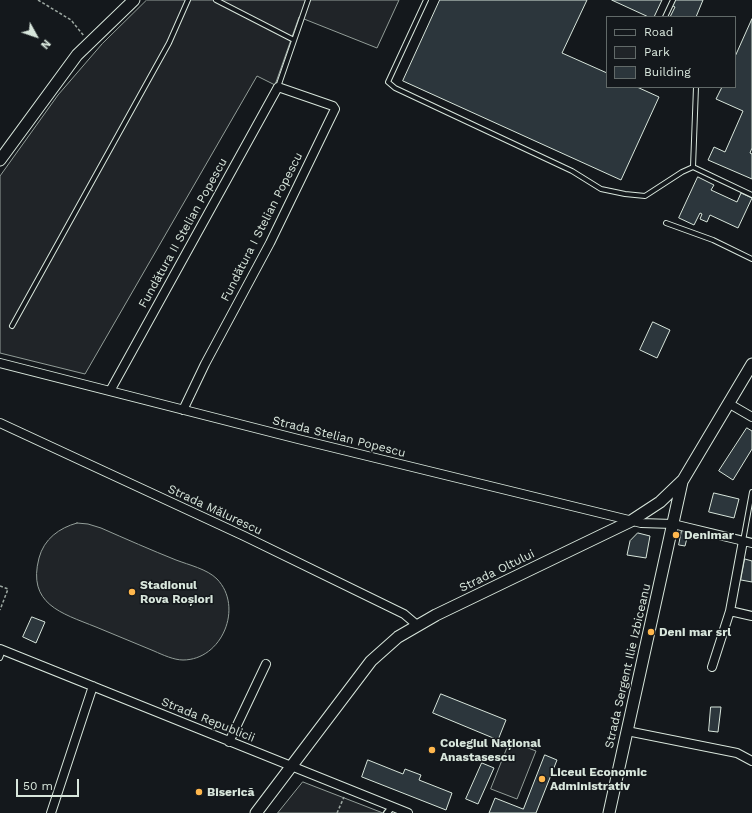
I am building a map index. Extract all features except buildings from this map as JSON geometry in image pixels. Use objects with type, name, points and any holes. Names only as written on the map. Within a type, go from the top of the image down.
[{"type":"main road","points":[[0,160],[66,69],[89,42],[134,0]]},
{"type":"main road","name":"Strada Oltului","points":[[256,813],[371,661],[386,647],[417,624],[631,521],[660,502],[683,480],[752,364]]},
{"type":"main road","name":"Strada Sergent Ilie Izbiceanu","points":[[609,813],[683,480]]},
{"type":"street","name":"Fundătura II Stelian Popescu","points":[[110,391],[278,87]]},
{"type":"street","name":"Fundătura I Stelian Popescu","points":[[183,410],[205,364],[270,243],[298,181],[335,109],[333,106],[278,87]]},
{"type":"street","name":"Strada Stelian Popescu","points":[[0,363],[631,521],[648,524],[673,524]]},
{"type":"street","points":[[728,403],[751,414]]},
{"type":"street","name":"Strada Mălurescu","points":[[0,423],[251,540],[404,614],[417,624]]},
{"type":"street","points":[[673,524],[752,543]]},
{"type":"street","points":[[712,667],[730,611],[743,541]]},
{"type":"street","points":[[730,611],[752,616]]},
{"type":"street","name":"Strada Republicii","points":[[1,652],[94,686],[348,789],[390,810],[408,813]]},
{"type":"street","points":[[229,742],[266,664]]},
{"type":"street","points":[[52,813],[94,686]]},
{"type":"street","points":[[627,731],[737,753],[752,761]]},
{"type":"lane","points":[[12,326],[169,43],[188,0]]},
{"type":"lane","points":[[216,0],[294,40]]},
{"type":"lane","points":[[278,87],[308,0]]},
{"type":"lane","points":[[426,0],[388,82],[395,88],[572,171],[601,189],[645,196],[682,172],[693,167],[752,195]]},
{"type":"lane","points":[[665,16],[673,0]]},
{"type":"lane","points":[[693,167],[696,88]]},
{"type":"lane","points":[[666,223],[713,240],[752,259]]},
{"type":"lane","points":[[743,541],[752,492]]},
{"type":"path","points":[[38,0],[71,20],[89,42]]},
{"type":"path","points":[[0,586],[8,589],[0,610]]},
{"type":"path","points":[[337,813],[348,789]]},
{"type":"green space","points":[[147,0],[399,0],[377,48],[299,17],[275,85],[257,76],[85,374],[0,353],[0,176],[58,95],[102,44]]},
{"type":"green space","name":"Stadionul Rova Roșiori","points":[[77,523],[88,524],[101,528],[203,570],[217,579],[225,591],[229,603],[225,630],[218,642],[209,651],[197,658],[183,660],[176,659],[165,656],[71,617],[59,611],[50,604],[43,596],[38,586],[37,574],[41,551],[48,540],[58,531]]},
{"type":"green space","points":[[510,741],[536,751],[517,799],[491,789]]},
{"type":"green space","points":[[303,782],[383,813],[278,813]]},
{"type":"place","name":"Denimar","points":[[676,535]]},
{"type":"place","name":"Stadionul Rova Roșiori","points":[[132,592]]},
{"type":"place","name":"Deni mar srl","points":[[651,632]]},
{"type":"place","name":"Colegiul Național Anastasescu","points":[[432,750]]},
{"type":"place","name":"Liceul Economic Administrativ","points":[[542,779]]},
{"type":"place","name":"Biserică","points":[[199,792]]}]
